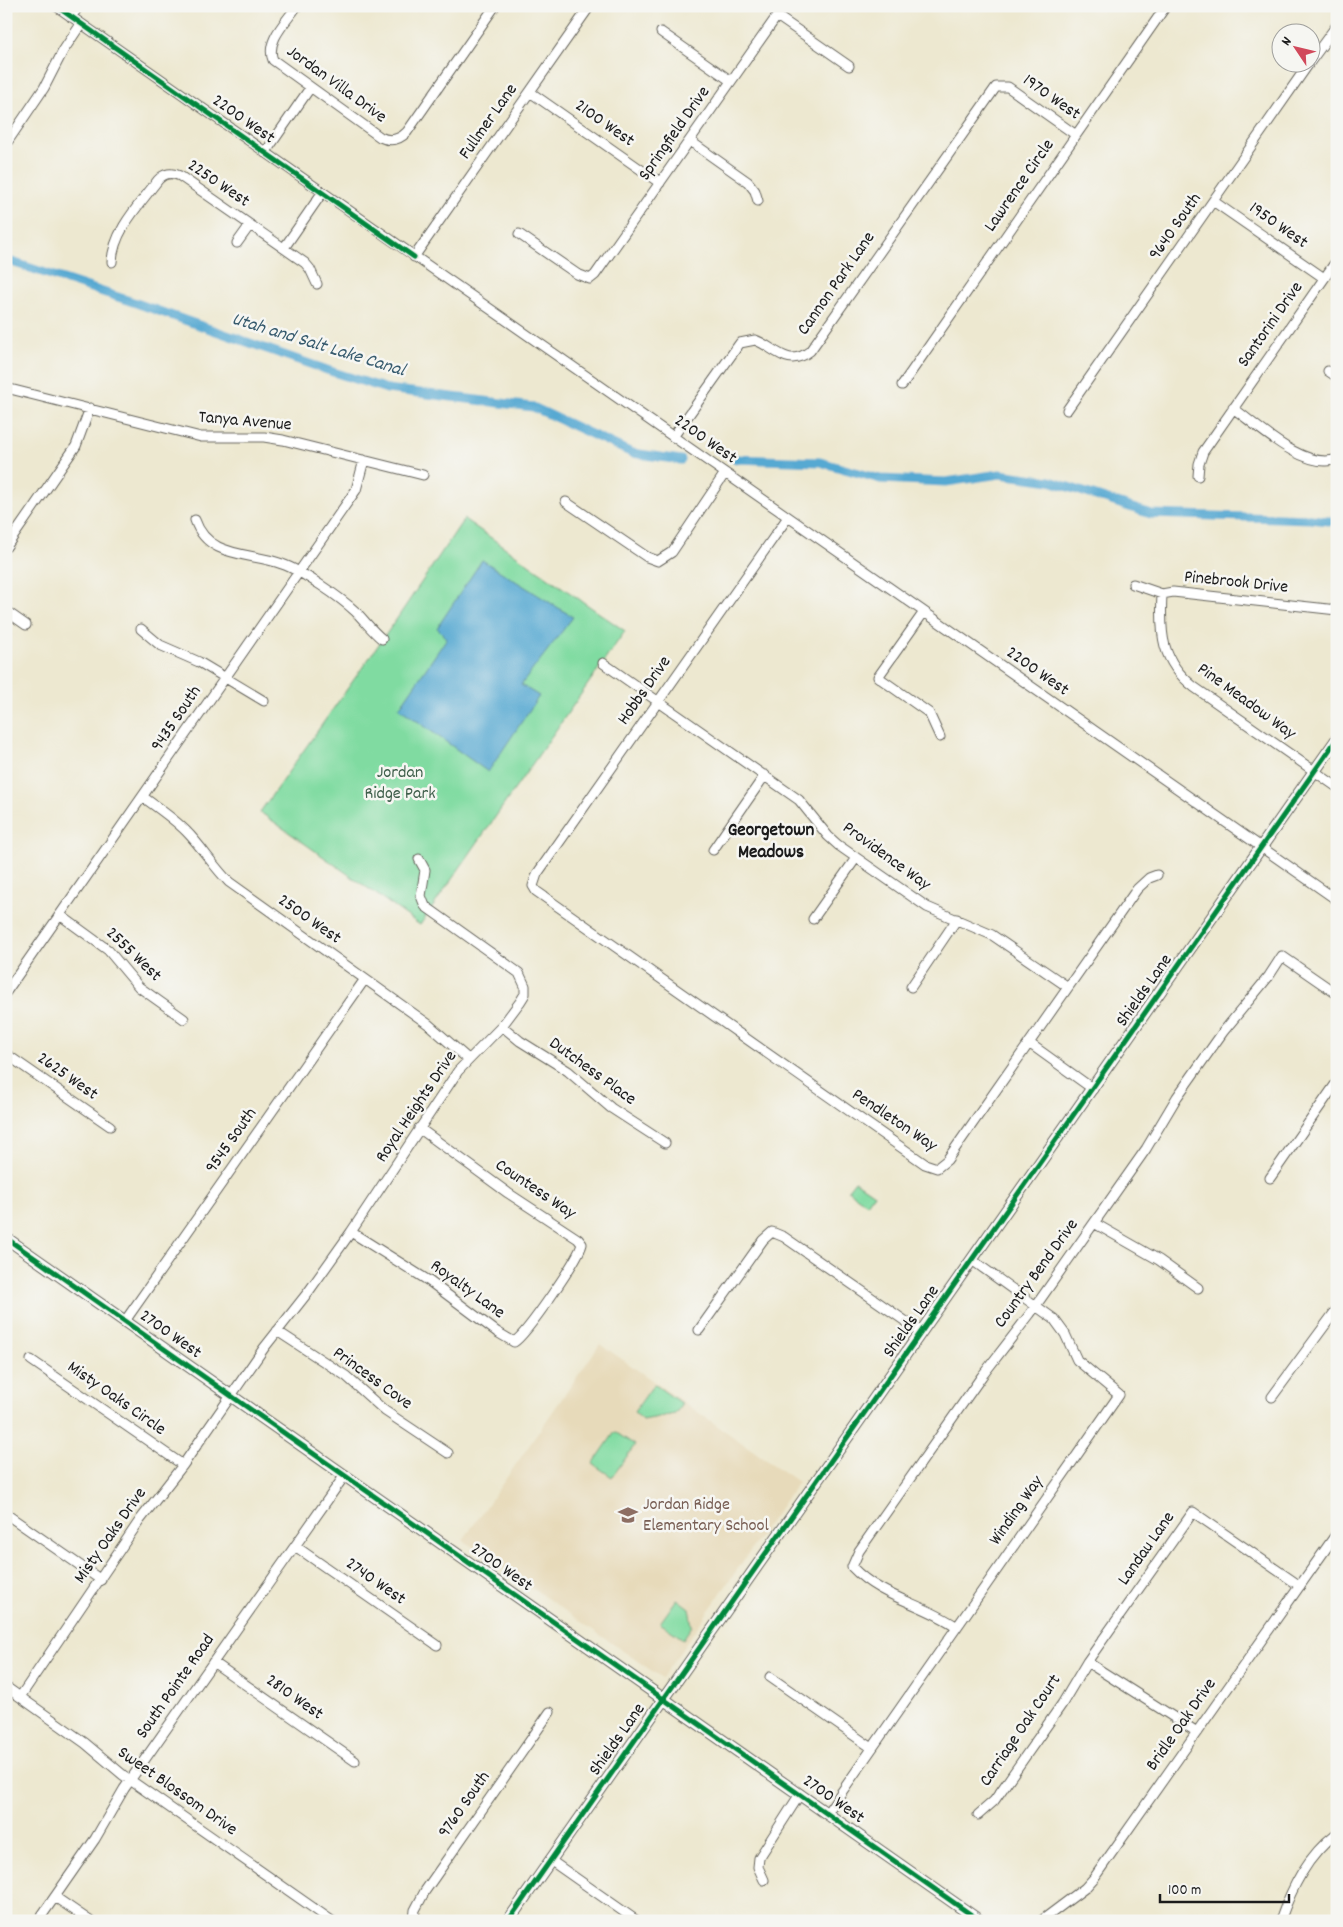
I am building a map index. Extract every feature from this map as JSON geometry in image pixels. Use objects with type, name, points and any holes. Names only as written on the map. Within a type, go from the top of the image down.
[{"type":"main road","name":"Shields Lane","points":[[508,1921],[1337,739]]},
{"type":"main road","name":"2700 West","points":[[6,1238],[980,1921]]},
{"type":"street","name":"2200 West","points":[[56,6],[1337,900]]},
{"type":"street","points":[[71,17],[79,6]]},
{"type":"street","name":"Jordan Villa Drive","points":[[297,6],[273,41],[271,56],[276,64],[380,137],[391,140],[402,137],[495,6]]},
{"type":"street","name":"Fullmer Lane","points":[[414,257],[590,6]]},
{"type":"street","name":"Springfield Drive","points":[[519,234],[577,274],[590,279],[599,270],[784,6]]},
{"type":"street","name":"Lawrence Circle","points":[[902,385],[1166,6]]},
{"type":"street","points":[[777,16],[849,66]]},
{"type":"street","points":[[6,144],[44,88],[63,51],[81,24]]},
{"type":"street","name":"9640 South","points":[[1320,48],[1337,24]]},
{"type":"street","points":[[661,32],[731,82]]},
{"type":"street","name":"9640 South","points":[[1068,410],[1303,72]]},
{"type":"street","name":"Cannon Park Lane","points":[[673,437],[740,342],[755,340],[787,358],[797,358],[810,351],[993,90],[1000,86],[1008,87]]},
{"type":"street","name":"1970 West","points":[[1008,87],[1076,135]]},
{"type":"street","points":[[265,153],[310,88]]},
{"type":"street","name":"2100 West","points":[[530,92],[660,183]]},
{"type":"street","points":[[690,141],[748,182],[758,201]]},
{"type":"street","name":"2250 West","points":[[112,262],[113,249],[118,237],[158,180],[168,173],[180,176],[284,248],[308,266],[317,284]]},
{"type":"street","points":[[284,248],[322,192]]},
{"type":"street","name":"1950 West","points":[[1213,201],[1324,278]]},
{"type":"street","name":"2250 West","points":[[237,243],[250,225]]},
{"type":"street","name":"Santorini Drive","points":[[1198,476],[1203,452],[1337,260]]},
{"type":"street","points":[[1328,370],[1337,376]]},
{"type":"street","name":"Tanya Avenue","points":[[6,388],[201,436],[264,437],[298,443],[423,475]]},
{"type":"street","points":[[6,547],[76,446],[90,408]]},
{"type":"street","points":[[1233,408],[1307,459],[1323,462],[1337,459]]},
{"type":"street","name":"9435 South","points":[[6,992],[356,490],[364,460]]},
{"type":"street","points":[[566,502],[647,557],[658,561],[672,552],[725,473]]},
{"type":"street","name":"Hobbs Drive","points":[[532,886],[537,874],[788,517]]},
{"type":"street","points":[[194,520],[203,536],[224,550],[282,564],[299,572],[355,611],[382,639]]},
{"type":"street","name":"Pinebrook Drive","points":[[1133,584],[1162,594],[1173,592],[1337,610]]},
{"type":"street","name":"Pine Meadow Way","points":[[1162,594],[1160,623],[1163,642],[1169,659],[1180,674],[1194,687],[1337,786]]},
{"type":"street","points":[[6,612],[26,626]]},
{"type":"street","points":[[924,612],[878,677],[929,713],[940,737]]},
{"type":"street","points":[[141,629],[160,645],[225,678],[264,701]]},
{"type":"street","name":"Providence Way","points":[[603,663],[799,800],[828,836],[856,858],[927,907],[992,935],[1068,987]]},
{"type":"street","points":[[713,850],[765,776]]},
{"type":"street","name":"2500 West","points":[[143,797],[188,832],[206,858],[228,882],[434,1028],[468,1059]]},
{"type":"street","points":[[813,919],[856,858]]},
{"type":"street","name":"Royal Heights Drive","points":[[231,1395],[351,1232],[392,1173],[419,1128],[468,1059],[502,1026],[525,994],[523,977],[514,968],[425,906],[421,896],[425,870],[419,860]]},
{"type":"street","name":"Pendleton Way","points":[[532,886],[549,901],[931,1167],[937,1168],[947,1160],[1137,889],[1149,878],[1157,875]]},
{"type":"street","name":"2555 West","points":[[60,915],[108,950],[139,987],[184,1019]]},
{"type":"street","points":[[911,987],[957,919]]},
{"type":"street","name":"Country Bend Drive","points":[[957,1627],[935,1612],[892,1596],[852,1567],[859,1551],[982,1376],[1036,1305],[1094,1223],[1223,1032],[1269,976],[1282,956],[1337,994]]},
{"type":"street","name":"9545 South","points":[[125,1321],[365,979]]},
{"type":"street","name":"Dutchess Place","points":[[502,1026],[520,1041],[568,1072],[611,1108],[665,1143]]},
{"type":"street","points":[[1029,1043],[1093,1089]]},
{"type":"street","name":"2625 West","points":[[6,1054],[110,1126]]},
{"type":"street","points":[[1270,1178],[1337,1082]]},
{"type":"street","name":"Countess Way","points":[[419,1128],[442,1142],[508,1193],[573,1235],[582,1244],[575,1260],[550,1295]]},
{"type":"street","points":[[1094,1223],[1159,1260],[1198,1288]]},
{"type":"street","name":"Royalty Lane","points":[[351,1232],[429,1281],[497,1332],[514,1342],[521,1337],[550,1295]]},
{"type":"street","points":[[699,1330],[763,1240],[772,1232],[784,1237],[922,1332]]},
{"type":"street","name":"Winding Way","points":[[826,1813],[1119,1395],[1077,1360],[1060,1326],[1036,1305],[972,1260]]},
{"type":"street","points":[[1272,1397],[1337,1309]]},
{"type":"street","name":"Princess Cove","points":[[277,1331],[346,1376],[385,1410],[448,1452]]},
{"type":"street","name":"Misty Oaks Circle","points":[[31,1360],[183,1465]]},
{"type":"street","name":"Misty Oaks Drive","points":[[20,1697],[140,1520],[183,1465],[231,1395]]},
{"type":"street","name":"South Pointe Road","points":[[38,1921],[95,1840],[130,1780],[345,1475]]},
{"type":"street","name":"Landau Lane","points":[[1087,1662],[1193,1512],[1300,1586]]},
{"type":"street","points":[[6,1514],[101,1580]]},
{"type":"street","name":"Bridle Oak Drive","points":[[1041,1921],[1085,1888],[1094,1878],[1337,1534]]},
{"type":"street","name":"2740 West","points":[[295,1546],[437,1645]]},
{"type":"street","name":"2810 West","points":[[213,1662],[355,1761]]},
{"type":"street","points":[[1087,1662],[1197,1732]]},
{"type":"street","name":"Carriage Oak Court","points":[[978,1815],[994,1801],[1062,1704],[1087,1662]]},
{"type":"street","points":[[770,1677],[872,1748]]},
{"type":"street","name":"Sweet Blossom Drive","points":[[6,1687],[85,1743],[130,1780],[332,1921]]},
{"type":"street","name":"9760 South","points":[[414,1921],[415,1910],[425,1891],[550,1712]]},
{"type":"street","points":[[764,1880],[758,1866],[759,1858],[800,1794]]},
{"type":"street","points":[[1280,1921],[1300,1875],[1315,1854],[1337,1833]]},
{"type":"street","points":[[550,1860],[637,1921]]},
{"type":"street","points":[[55,1897],[90,1921]]},
{"type":"shaded area","name":"Jordan Ridge Elementary School","points":[[600,1344],[798,1482],[662,1678],[463,1540]]},
{"type":"green space","name":"Jordan Ridge Park","points":[[464,519],[625,631],[420,925],[260,812],[394,623]]},
{"type":"green space","points":[[855,1181],[874,1194],[867,1204],[848,1190]]},
{"type":"green space","points":[[654,1384],[682,1404],[675,1414],[643,1420],[634,1412]]},
{"type":"green space","points":[[615,1432],[635,1445],[612,1477],[593,1464]]},
{"type":"green space","points":[[677,1599],[689,1608],[692,1626],[683,1639],[660,1623]]},
{"type":"water","points":[[482,560],[573,617],[521,685],[539,696],[488,772],[399,708],[447,638],[437,628]]},
{"type":"waterway","name":"Utah and Salt Lake Canal","points":[[6,260],[387,389],[533,407],[632,453],[681,460]]},
{"type":"waterway","name":"Utah and Salt Lake Canal","points":[[736,459],[820,462],[880,479],[946,482],[1000,474],[1050,481],[1151,514],[1311,519],[1337,522]]},
{"type":"cycle path","points":[[56,6],[414,257]]},
{"type":"cycle path","points":[[508,1921],[1337,739]]},
{"type":"cycle path","points":[[6,1238],[980,1921]]},
{"type":"place","name":"Jordan Ridge Elementary School","points":[[628,1515]]},
{"type":"district","name":"Georgetown Meadows","points":[[771,842]]}]
